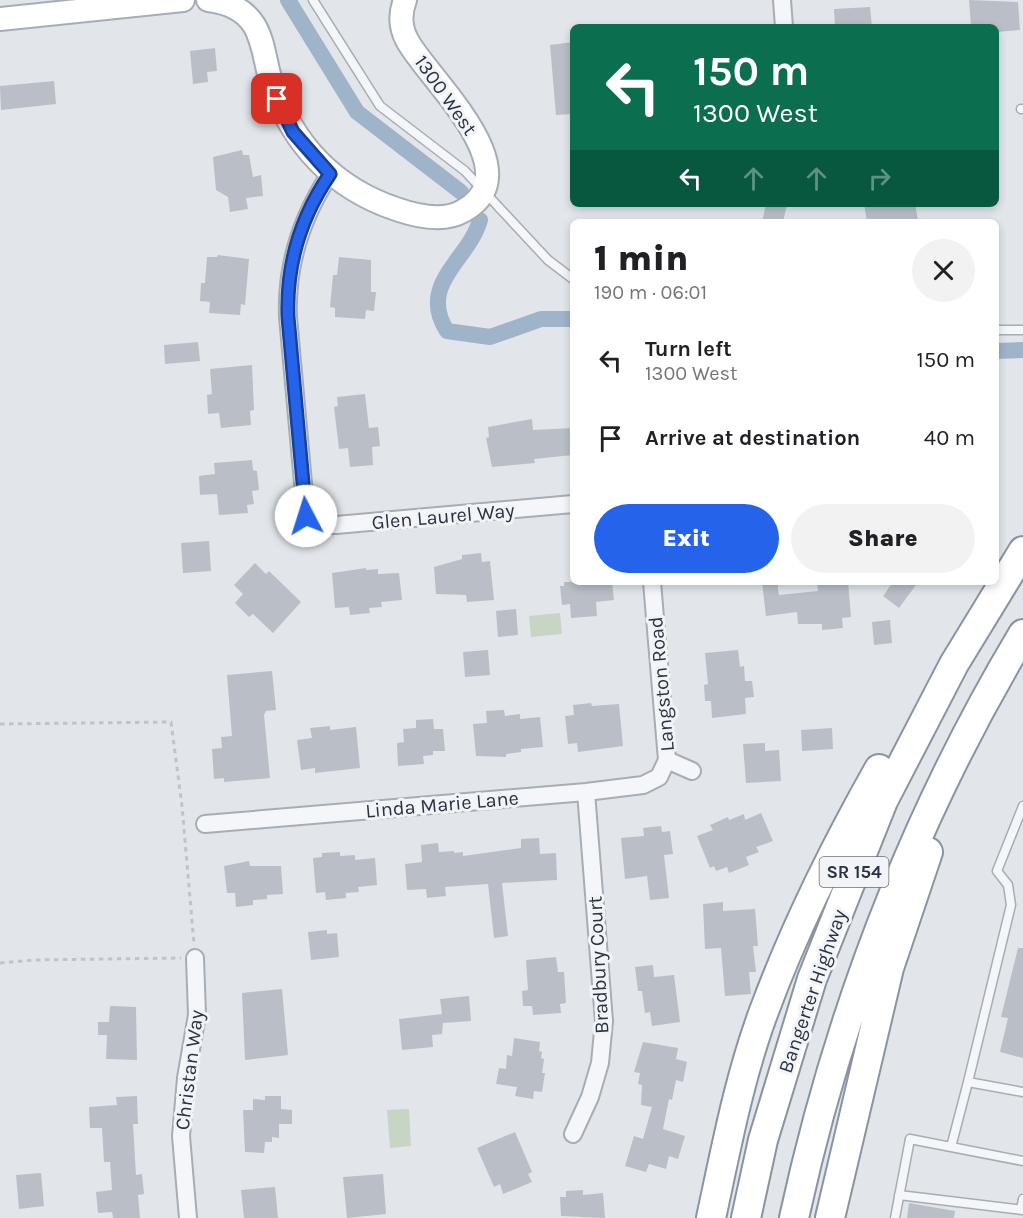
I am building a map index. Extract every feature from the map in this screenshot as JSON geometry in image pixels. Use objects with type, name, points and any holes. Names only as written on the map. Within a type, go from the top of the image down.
[{"type":"highway","points":[[999,569],[1023,531]]},
{"type":"highway","name":"Bangerter Highway","points":[[746,1218],[763,1140],[812,978],[883,801],[954,664],[1023,551]]},
{"type":"highway","points":[[711,1218],[733,1117],[763,1012],[806,910],[863,798],[932,677],[989,585]]},
{"type":"highway","name":"SR 154","points":[[794,1218],[828,1082],[870,950],[919,830],[991,688],[1023,634]]},
{"type":"highway","points":[[830,1218],[889,968],[929,849],[991,688]]},
{"type":"street","points":[[0,19],[183,0]]},
{"type":"street","points":[[208,0],[236,8],[253,24],[285,116],[304,148],[330,174],[363,195],[420,215],[458,214],[471,206],[483,189]]},
{"type":"street","name":"1300 West","points":[[404,0],[401,21],[406,38],[464,115],[482,150],[486,173],[483,189]]},
{"type":"street","points":[[782,0],[784,24]]},
{"type":"street","name":"Glen Laurel Way","points":[[330,174],[303,221],[293,254],[288,286],[288,317],[306,516],[323,525],[336,525],[570,504]]},
{"type":"street","name":"Langston Road","points":[[652,585],[667,760],[692,771]]},
{"type":"street","name":"Linda Marie Lane","points":[[205,824],[586,792],[643,785],[659,777],[667,760]]},
{"type":"street","name":"Bradbury Court","points":[[573,1134],[590,1097],[600,1064],[604,1021],[586,792]]},
{"type":"street","name":"Christan Way","points":[[188,1218],[181,1136],[182,1106],[197,1016],[195,958]]},
{"type":"lane","points":[[313,0],[380,106],[465,171],[548,260],[570,277]]},
{"type":"lane","points":[[999,330],[1023,330]]},
{"type":"lane","points":[[951,1147],[1011,905],[1008,885],[997,871],[1023,806]]},
{"type":"lane","points":[[968,1082],[1023,1092]]},
{"type":"lane","points":[[895,1218],[910,1139],[1023,1161]]},
{"type":"lane","points":[[899,1195],[1022,1210],[1023,1199]]},
{"type":"path","points":[[0,724],[171,722],[182,806],[195,958],[34,960],[0,963]]},
{"type":"green space","points":[[560,613],[562,634],[531,637],[529,616]]},
{"type":"green space","points":[[409,1109],[411,1146],[390,1148],[387,1110]]},
{"type":"building","points":[[969,0],[1018,2],[1020,30],[999,32],[999,24],[971,24]]},
{"type":"building","points":[[870,7],[872,24],[835,24],[834,9]]},
{"type":"building","points":[[570,42],[570,114],[556,115],[550,45]]},
{"type":"building","points":[[215,48],[217,71],[207,72],[208,82],[193,84],[190,51]]},
{"type":"building","points":[[54,81],[56,104],[1,110],[0,86]]},
{"type":"building","points":[[242,150],[243,155],[249,155],[253,177],[261,175],[263,196],[246,198],[248,209],[230,212],[228,197],[216,190],[213,157]]},
{"type":"building","points":[[765,207],[786,207],[784,219],[763,219]]},
{"type":"building","points":[[864,207],[916,207],[918,219],[866,219]]},
{"type":"building","points":[[218,255],[249,259],[245,305],[241,304],[240,315],[209,313],[210,302],[200,301],[201,283],[205,283],[207,257]]},
{"type":"building","points":[[339,257],[371,260],[371,292],[376,292],[374,311],[366,310],[365,319],[335,317],[335,308],[330,307],[333,275],[337,275]]},
{"type":"building","points":[[198,342],[200,361],[165,364],[164,345]]},
{"type":"building","points":[[252,365],[254,410],[250,411],[251,425],[221,428],[219,413],[208,414],[207,395],[212,394],[210,369]]},
{"type":"building","points":[[365,394],[369,428],[378,427],[380,446],[372,447],[373,465],[350,467],[348,448],[339,449],[334,407],[338,406],[337,397]]},
{"type":"building","points":[[532,419],[533,430],[570,428],[570,455],[534,459],[535,463],[492,467],[486,438],[489,437],[488,427]]},
{"type":"building","points":[[252,460],[253,470],[257,471],[259,490],[252,491],[254,504],[247,505],[248,513],[219,515],[217,494],[200,495],[199,476],[215,474],[214,463]]},
{"type":"building","points":[[209,541],[211,571],[183,573],[181,543]]},
{"type":"building","points":[[481,553],[482,562],[490,561],[494,600],[467,602],[466,595],[436,594],[434,567],[462,559],[462,555]]},
{"type":"building","points":[[255,563],[266,574],[269,571],[301,602],[273,633],[253,614],[249,617],[235,603],[243,594],[234,585]]},
{"type":"building","points":[[366,568],[366,570],[378,569],[378,574],[399,573],[402,600],[381,602],[382,607],[369,608],[370,613],[350,615],[349,607],[335,608],[332,573]]},
{"type":"building","points":[[564,582],[570,582],[570,585],[612,585],[614,600],[596,602],[597,616],[571,618],[570,604],[562,605],[560,586],[564,586]]},
{"type":"building","points":[[762,585],[777,585],[779,595],[818,591],[817,585],[848,585],[851,617],[842,618],[843,628],[822,630],[822,624],[798,624],[797,612],[766,616]]},
{"type":"building","points":[[891,585],[916,585],[899,608],[883,596]]},
{"type":"building","points":[[516,609],[518,635],[498,637],[496,611]]},
{"type":"building","points":[[890,620],[892,643],[874,645],[872,622]]},
{"type":"building","points":[[488,650],[490,675],[465,677],[463,652]]},
{"type":"building","points":[[738,650],[740,667],[744,666],[745,681],[752,681],[754,697],[745,698],[746,714],[712,718],[711,701],[705,701],[704,685],[708,684],[705,653]]},
{"type":"building","points":[[272,671],[276,710],[266,711],[264,715],[270,778],[224,782],[224,778],[214,779],[212,749],[222,748],[221,737],[232,736],[227,675]]},
{"type":"building","points":[[591,703],[592,706],[619,704],[623,746],[578,752],[577,743],[568,744],[565,716],[574,715],[573,705]]},
{"type":"building","points":[[504,710],[505,716],[520,714],[520,719],[540,717],[543,747],[521,749],[521,752],[506,754],[506,757],[476,756],[473,724],[487,723],[486,711]]},
{"type":"building","points":[[433,719],[434,729],[443,729],[445,751],[433,751],[433,755],[423,756],[424,764],[398,766],[397,743],[404,742],[403,729],[416,728],[416,720]]},
{"type":"building","points":[[330,726],[330,730],[356,727],[360,768],[315,773],[315,768],[301,770],[297,740],[312,738],[310,728]]},
{"type":"building","points":[[832,728],[833,749],[802,751],[801,730]]},
{"type":"building","points":[[765,743],[765,751],[779,750],[781,781],[746,783],[743,744]]},
{"type":"building","points":[[761,813],[773,841],[756,847],[759,852],[746,857],[749,865],[729,873],[727,867],[716,871],[714,866],[710,868],[697,836],[713,830],[710,825],[728,817],[729,820],[744,814],[745,820]]},
{"type":"building","points":[[661,826],[662,832],[670,831],[673,854],[664,855],[669,898],[650,900],[647,876],[625,879],[621,838],[644,836],[643,828]]},
{"type":"building","points":[[539,838],[540,854],[556,853],[557,880],[502,883],[508,936],[494,938],[488,884],[445,887],[446,896],[427,898],[426,889],[407,890],[405,864],[422,862],[421,845],[438,843],[439,852],[463,852],[463,856],[521,848],[521,839]]},
{"type":"building","points":[[340,852],[340,856],[355,855],[355,860],[375,858],[377,885],[358,887],[359,892],[346,893],[346,898],[326,900],[325,892],[316,893],[313,858],[322,857],[322,853]]},
{"type":"building","points":[[249,861],[250,866],[281,866],[283,894],[267,895],[267,899],[253,900],[253,905],[236,907],[235,893],[227,893],[224,866]]},
{"type":"building","points":[[723,902],[723,911],[755,909],[758,946],[753,946],[756,972],[749,972],[751,994],[725,996],[721,948],[705,949],[703,904]]},
{"type":"building","points":[[327,930],[327,934],[337,933],[339,957],[311,960],[308,932]]},
{"type":"building","points":[[1018,948],[1023,948],[1023,1058],[1000,1052],[1008,1018],[1001,1017]]},
{"type":"building","points":[[556,957],[558,972],[564,972],[566,1003],[560,1004],[561,1013],[533,1015],[532,1006],[523,1006],[522,991],[528,990],[526,960]]},
{"type":"building","points":[[653,965],[654,977],[674,975],[680,1022],[652,1026],[650,1012],[645,1013],[642,991],[638,991],[635,967]]},
{"type":"building","points":[[282,989],[288,1055],[245,1060],[242,993]]},
{"type":"building","points":[[469,996],[471,1021],[443,1023],[442,1034],[432,1035],[433,1047],[402,1050],[399,1019],[442,1014],[440,999]]},
{"type":"building","points":[[110,1006],[136,1007],[137,1060],[106,1059],[107,1035],[98,1035],[98,1022],[109,1022]]},
{"type":"building","points":[[514,1038],[540,1042],[539,1051],[542,1052],[541,1058],[544,1059],[542,1073],[545,1073],[542,1092],[534,1091],[533,1099],[515,1096],[517,1087],[496,1084],[499,1068],[506,1069],[507,1055],[512,1056]]},
{"type":"building","points":[[643,1042],[678,1048],[676,1059],[687,1062],[683,1082],[676,1080],[672,1100],[669,1099],[663,1129],[685,1136],[678,1159],[669,1156],[666,1169],[649,1164],[646,1172],[625,1166],[634,1136],[643,1139],[652,1107],[641,1105],[642,1085],[638,1084],[640,1073],[634,1072]]},
{"type":"building","points":[[137,1096],[138,1124],[133,1124],[136,1175],[142,1174],[144,1194],[138,1195],[140,1218],[113,1218],[112,1212],[98,1213],[96,1192],[112,1190],[110,1162],[104,1162],[102,1128],[90,1128],[89,1107],[117,1105],[116,1097]]},
{"type":"building","points":[[265,1096],[281,1096],[281,1109],[292,1110],[292,1124],[279,1124],[279,1138],[272,1137],[272,1142],[265,1142],[264,1153],[245,1152],[243,1110],[253,1110],[253,1099],[265,1100]]},
{"type":"building","points":[[515,1132],[532,1172],[528,1174],[532,1182],[503,1194],[500,1184],[494,1187],[477,1148]]},
{"type":"building","points":[[41,1173],[44,1206],[19,1209],[16,1175]]},
{"type":"building","points":[[383,1174],[386,1214],[347,1218],[343,1177]]},
{"type":"building","points":[[275,1187],[278,1218],[244,1218],[241,1190]]},
{"type":"building","points":[[583,1190],[583,1195],[603,1193],[605,1218],[561,1216],[560,1197],[566,1197],[566,1191]]},
{"type":"building","points":[[909,1203],[955,1211],[954,1218],[907,1218]]},
{"type":"waterway","points":[[288,0],[357,112],[461,192]]},
{"type":"waterway","points":[[480,220],[466,248],[441,286],[438,299],[439,314],[447,331],[490,337],[541,319],[570,319]]},
{"type":"waterway","points":[[999,351],[1023,350]]},
{"type":"route","points":[[277,99],[293,132],[304,148],[330,174],[303,221],[293,254],[288,286],[288,317],[306,516]]}]
